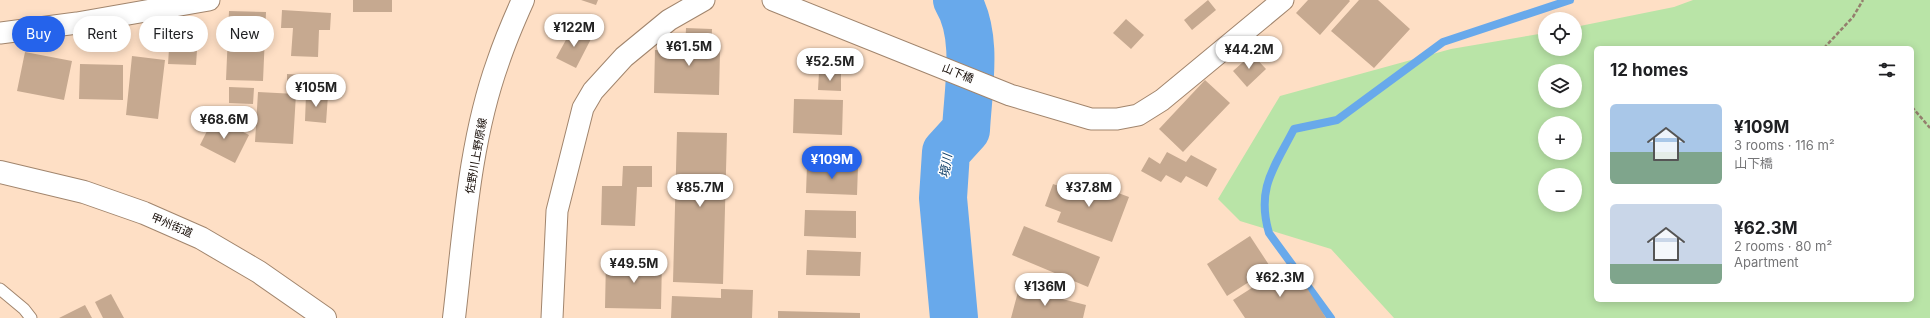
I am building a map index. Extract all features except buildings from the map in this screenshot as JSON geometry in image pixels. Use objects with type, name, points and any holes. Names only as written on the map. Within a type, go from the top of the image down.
[{"type":"main road","name":"佐野川上野原線","points":[[454,318],[468,202],[486,102],[498,62],[523,0]]},
{"type":"main road","name":"甲州街道","points":[[0,172],[84,192],[144,213],[201,238],[259,272],[325,318]]},
{"type":"street","points":[[0,33],[78,23],[209,0]]},
{"type":"street","points":[[552,318],[556,210],[583,108],[593,91],[624,58],[669,20],[704,0]]},
{"type":"street","name":"山下橋","points":[[773,0],[906,52],[1010,95],[1091,119],[1117,119],[1138,116],[1162,100],[1283,0]]},
{"type":"lane","points":[[0,289],[31,318]]},
{"type":"path","points":[[1826,46],[1852,17],[1863,0]]},
{"type":"path","points":[[1914,109],[1930,128]]},
{"type":"green space","points":[[1693,0],[1930,0],[1930,318],[1394,318],[1331,249],[1240,221],[1218,199],[1280,96],[1451,49],[1538,34],[1538,56],[1582,56],[1582,26],[1674,7]]},
{"type":"waterway","name":"境川","points":[[954,318],[943,198],[946,152],[966,130],[970,80],[970,46],[968,30],[964,14],[957,0]]},
{"type":"waterway","points":[[1331,318],[1269,233],[1266,217],[1266,191],[1274,167],[1294,129],[1337,120],[1443,42],[1570,0]]}]
